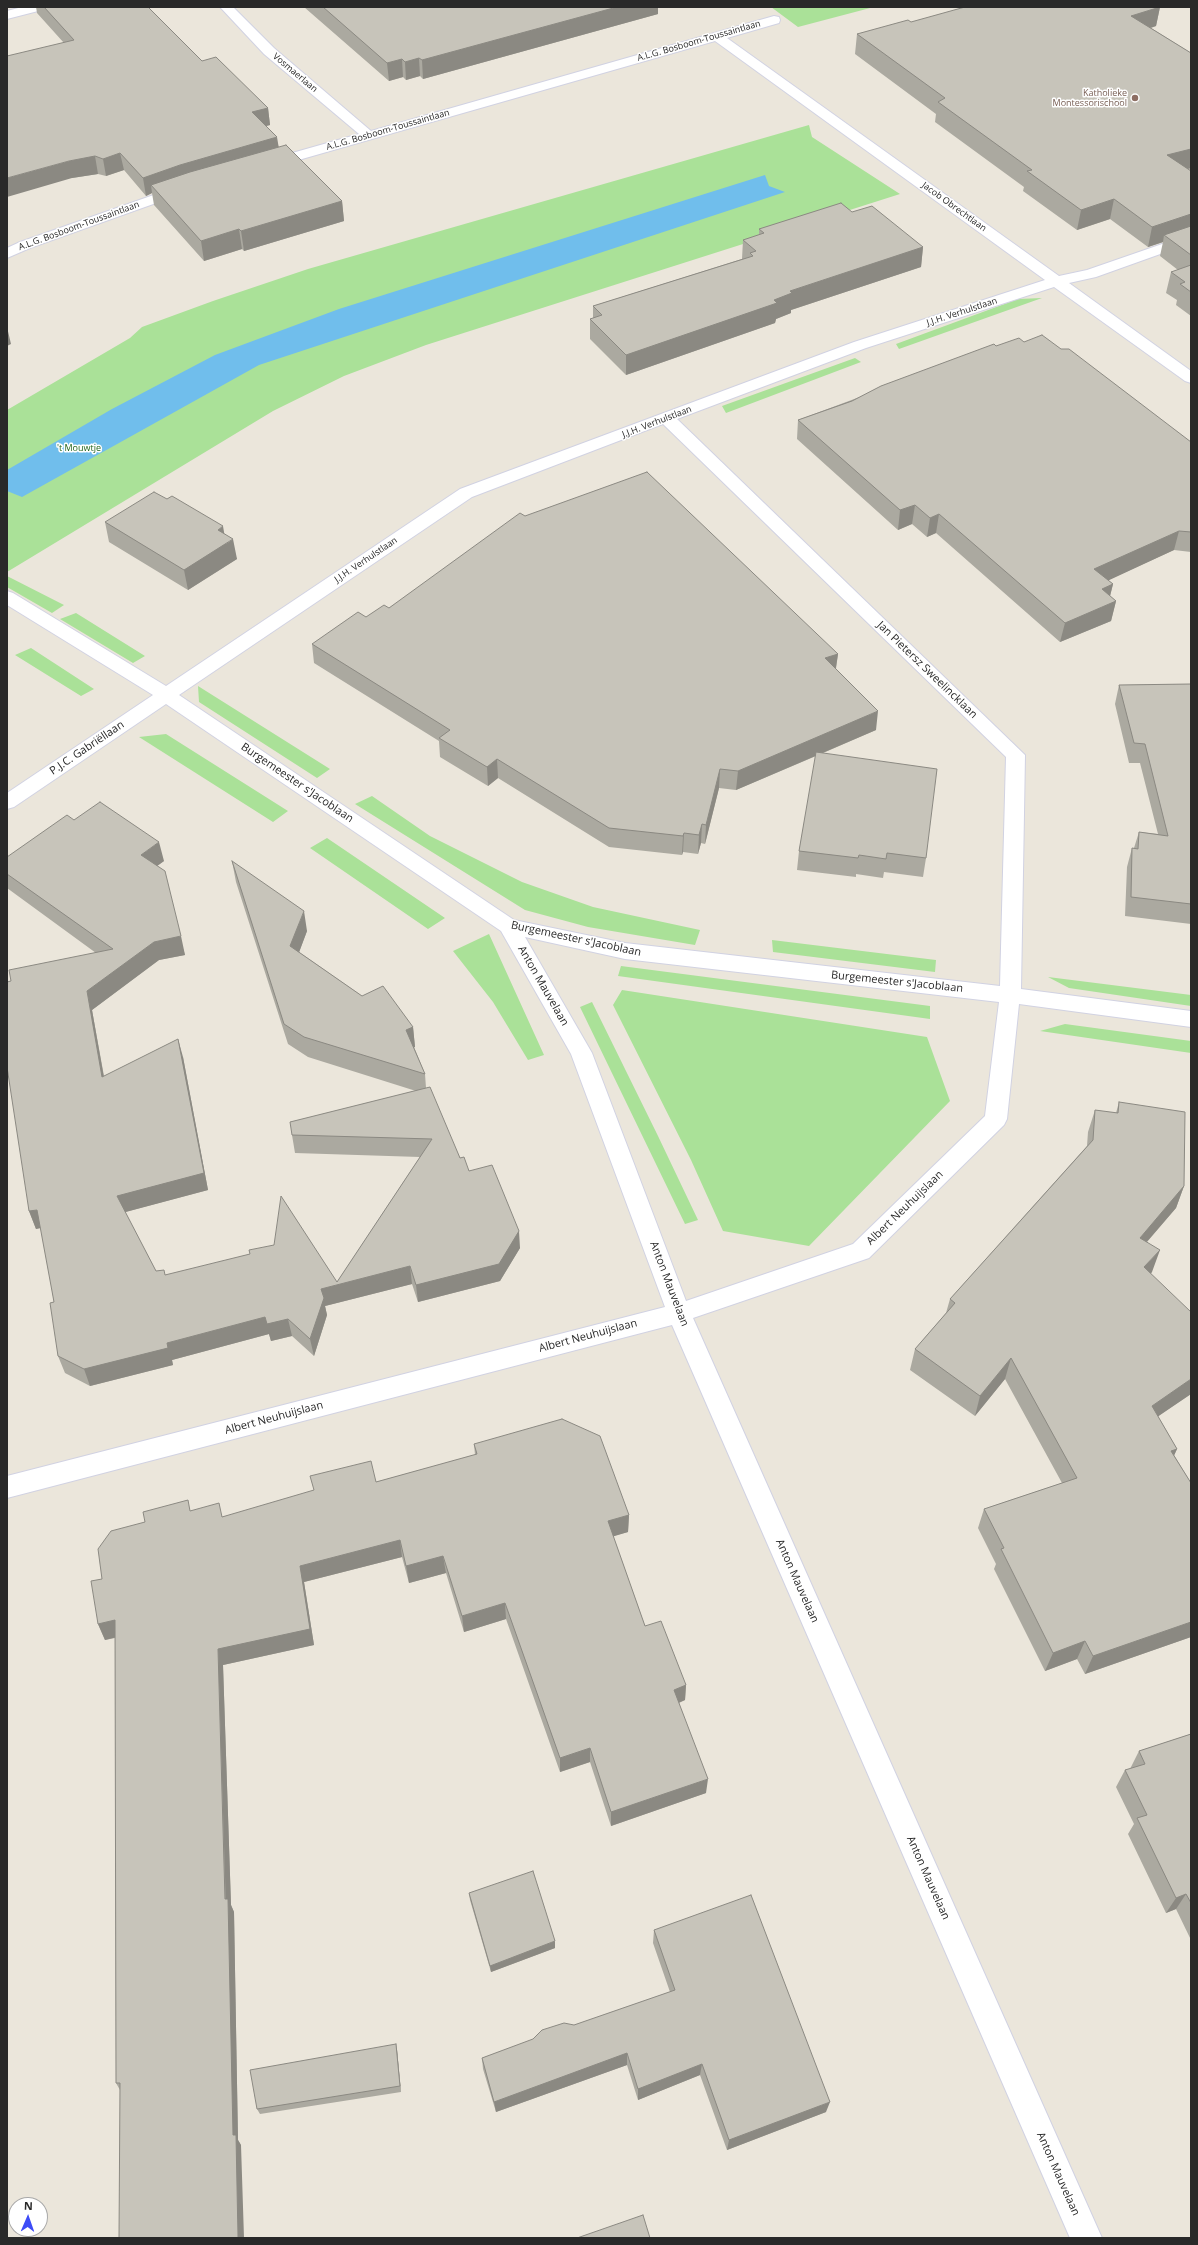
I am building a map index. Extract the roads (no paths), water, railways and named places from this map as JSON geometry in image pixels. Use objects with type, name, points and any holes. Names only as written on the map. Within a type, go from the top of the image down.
[{"type":"street","points":[[7,15],[37,7]]},
{"type":"street","name":"Vosmaerlaan","points":[[226,7],[269,51],[368,135]]},
{"type":"street","name":"A.L.G. Bosboom-Toussaintlaan","points":[[255,167],[774,20]]},
{"type":"street","name":"Jacob Obrechtlaan","points":[[716,36],[1191,378]]},
{"type":"street","name":"A.L.G. Bosboom-Toussaintlaan","points":[[7,254],[26,245],[195,184]]},
{"type":"street","name":"J.J.H. Verhulstlaan","points":[[166,695],[466,493],[860,345],[1058,281],[1091,274],[1191,238]]},
{"type":"street","name":"Jan Pietersz Sweelincklaan","points":[[666,418],[1016,755],[1010,995]]},
{"type":"street","name":"Burgemeester s'Jacoblaan","points":[[7,597],[166,695],[508,926],[625,951],[1010,995],[1191,1019]]},
{"type":"street","name":"P.J.C. Gabriëllaan","points":[[7,802],[166,695]]},
{"type":"street","name":"Anton Mauvelaan","points":[[508,926],[582,1053],[679,1313],[1086,2238]]},
{"type":"street","name":"Albert Neuhuijslaan","points":[[7,1487],[679,1313],[861,1251],[996,1119],[1010,995]]},
{"type":"water","points":[[765,175],[769,186],[785,192],[259,365],[22,497],[7,491],[7,470],[112,409],[215,355],[339,309]]},
{"type":"place","name":"Katholieke Montessorischool","points":[[1135,98]]},
{"type":"park label","name":"'t Mouwtje","points":[[79,448]]}]
